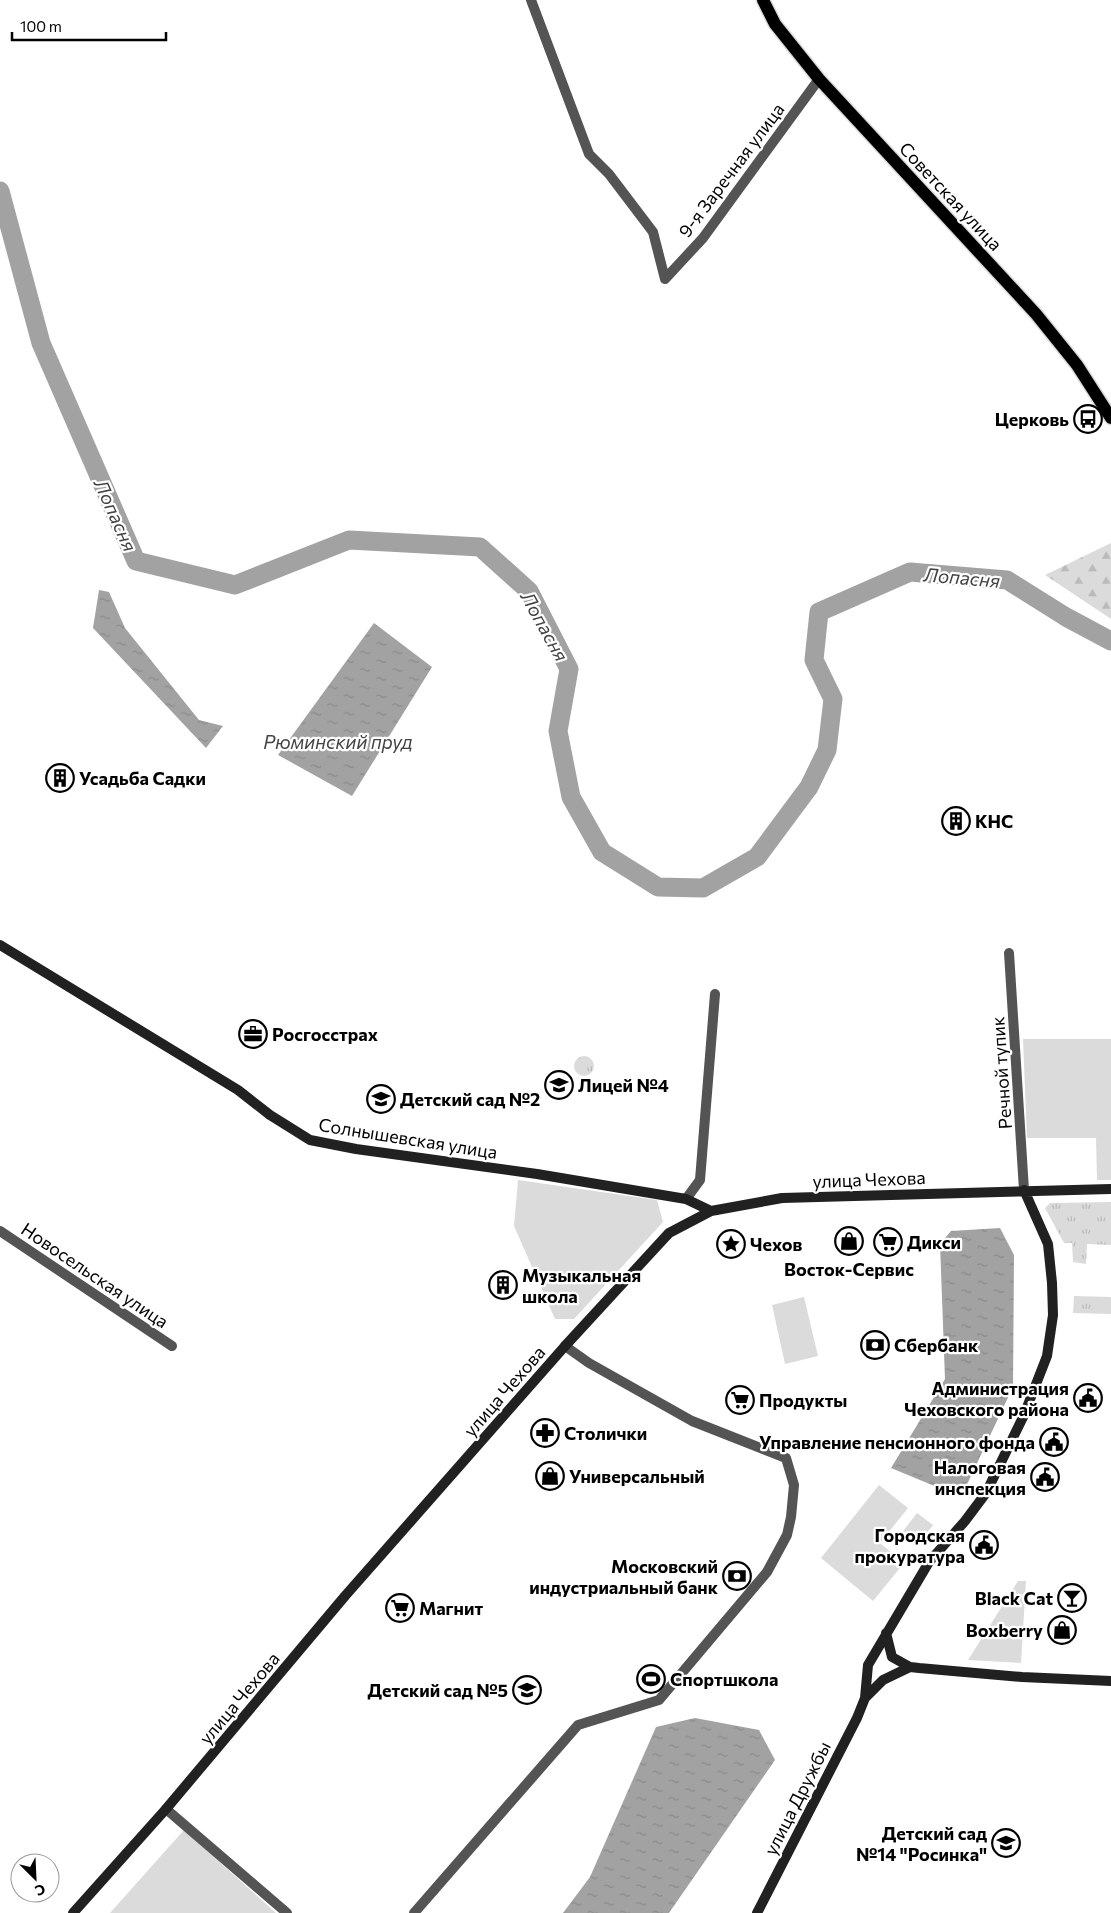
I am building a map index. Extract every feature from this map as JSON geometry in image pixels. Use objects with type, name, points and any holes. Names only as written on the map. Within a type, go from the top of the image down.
[{"type":"main road","name":"Советская улица","points":[[763,0],[775,24],[819,79],[1036,314],[1077,365],[1111,418]]},
{"type":"street","name":"9-я Заречная улица","points":[[531,0],[589,154],[609,174],[653,232],[665,278],[703,238],[819,79]]},
{"type":"street","name":"Солнышевская улица","points":[[0,944],[238,1090],[270,1116],[310,1140],[356,1149],[537,1174],[686,1199],[712,1211]]},
{"type":"street","name":"Речной тупик","points":[[1009,953],[1024,1190]]},
{"type":"street","points":[[686,1199],[700,1180],[715,994]]},
{"type":"street","name":"улица Чехова","points":[[73,1913],[166,1809],[351,1590],[565,1346],[670,1233],[712,1211],[782,1198],[1111,1189]]},
{"type":"street","name":"улица Дружбы","points":[[865,1698],[868,1665],[929,1562],[965,1521],[986,1492],[1024,1415],[1047,1356],[1053,1315],[1048,1244],[1024,1190]]},
{"type":"street","name":"Новосельская улица","points":[[0,1231],[172,1346]]},
{"type":"street","points":[[414,1913],[578,1725],[659,1700],[767,1572],[789,1526],[794,1484],[786,1458],[692,1421],[589,1363],[565,1346]]},
{"type":"street","points":[[886,1633],[892,1657],[910,1667],[1022,1677],[1111,1681]]},
{"type":"street","name":"улица Дружбы","points":[[757,1913],[865,1698],[883,1680],[910,1667]]},
{"type":"street","points":[[166,1809],[288,1913]]},
{"type":"green space","points":[[1111,543],[1111,619],[1045,575]]},
{"type":"green space","points":[[1023,1039],[1111,1039],[1111,1180],[1097,1180],[1096,1138],[1027,1138]]},
{"type":"green space","points":[[584,1056],[591,1059],[594,1066],[591,1073],[584,1076],[577,1073],[574,1066],[577,1059]]},
{"type":"green space","points":[[518,1180],[657,1200],[663,1222],[574,1319],[555,1319],[514,1226]]},
{"type":"green space","points":[[1111,1202],[1111,1245],[1087,1244],[1086,1264],[1073,1262],[1072,1243],[1064,1243],[1045,1208],[1050,1203]]},
{"type":"green space","points":[[1074,1296],[1111,1297],[1111,1314],[1073,1313]]},
{"type":"green space","points":[[804,1297],[818,1356],[785,1364],[772,1305]]},
{"type":"green space","points":[[879,1485],[908,1508],[880,1543],[904,1563],[873,1601],[821,1558]]},
{"type":"green space","points":[[917,1513],[933,1525],[919,1543],[903,1531]]},
{"type":"green space","points":[[1018,1581],[1026,1581],[1021,1663],[968,1660]]},
{"type":"green space","points":[[184,1830],[276,1913],[110,1913]]},
{"type":"water","points":[[99,590],[109,592],[125,628],[199,720],[223,726],[206,748],[93,628]]},
{"type":"water","name":"Рюминский пруд","points":[[374,623],[432,667],[352,796],[278,755]]},
{"type":"water","points":[[1000,1228],[1014,1255],[1013,1387],[961,1497],[891,1468],[945,1379],[940,1244],[951,1231]]},
{"type":"water","points":[[695,1718],[759,1730],[775,1760],[669,1913],[563,1913],[590,1877],[656,1727]]},
{"type":"waterway","name":"Лопасня","points":[[0,191],[41,343],[136,561],[235,585],[349,540],[480,547],[529,591],[569,669],[558,731],[571,797],[602,852],[658,887],[703,888],[757,857],[809,787],[827,750],[833,699],[814,660],[819,612],[910,572],[1007,580],[1066,617],[1111,641]]},
{"type":"place","name":"Церковь","points":[[1088,419]]},
{"type":"place","name":"Усадьба Садки","points":[[60,778]]},
{"type":"place","name":"КНС","points":[[956,821]]},
{"type":"place","name":"Росгосстрах","points":[[253,1034]]},
{"type":"place","name":"Лицей №4","points":[[559,1085]]},
{"type":"place","name":"Детский сад №2","points":[[381,1099]]},
{"type":"place","name":"Восток-Сервис","points":[[849,1241]]},
{"type":"place","name":"Дикси","points":[[888,1242]]},
{"type":"place","name":"Чехов","points":[[731,1244]]},
{"type":"place","name":"Музыкальная школа","points":[[503,1285]]},
{"type":"place","name":"Сбербанк","points":[[875,1345]]},
{"type":"place","name":"Администрация Чеховского района","points":[[1088,1398]]},
{"type":"place","name":"Продукты","points":[[740,1400]]},
{"type":"place","name":"Столички","points":[[545,1433]]},
{"type":"place","name":"Управление пенсионного фонда","points":[[1054,1442]]},
{"type":"place","name":"Универсальный","points":[[550,1476]]},
{"type":"place","name":"Налоговая инспекция","points":[[1045,1477]]},
{"type":"place","name":"Городская прокуратура","points":[[984,1545]]},
{"type":"place","name":"Московский индустриальный банк","points":[[737,1576]]},
{"type":"place","name":"Black Cat","points":[[1072,1598]]},
{"type":"place","name":"Магнит","points":[[400,1608]]},
{"type":"place","name":"Boxberry","points":[[1062,1630]]},
{"type":"place","name":"Спортшкола","points":[[651,1679]]},
{"type":"place","name":"Детский сад №5","points":[[527,1690]]},
{"type":"place","name":"Детский сад №14 \"Росинка\"","points":[[1006,1843]]}]
